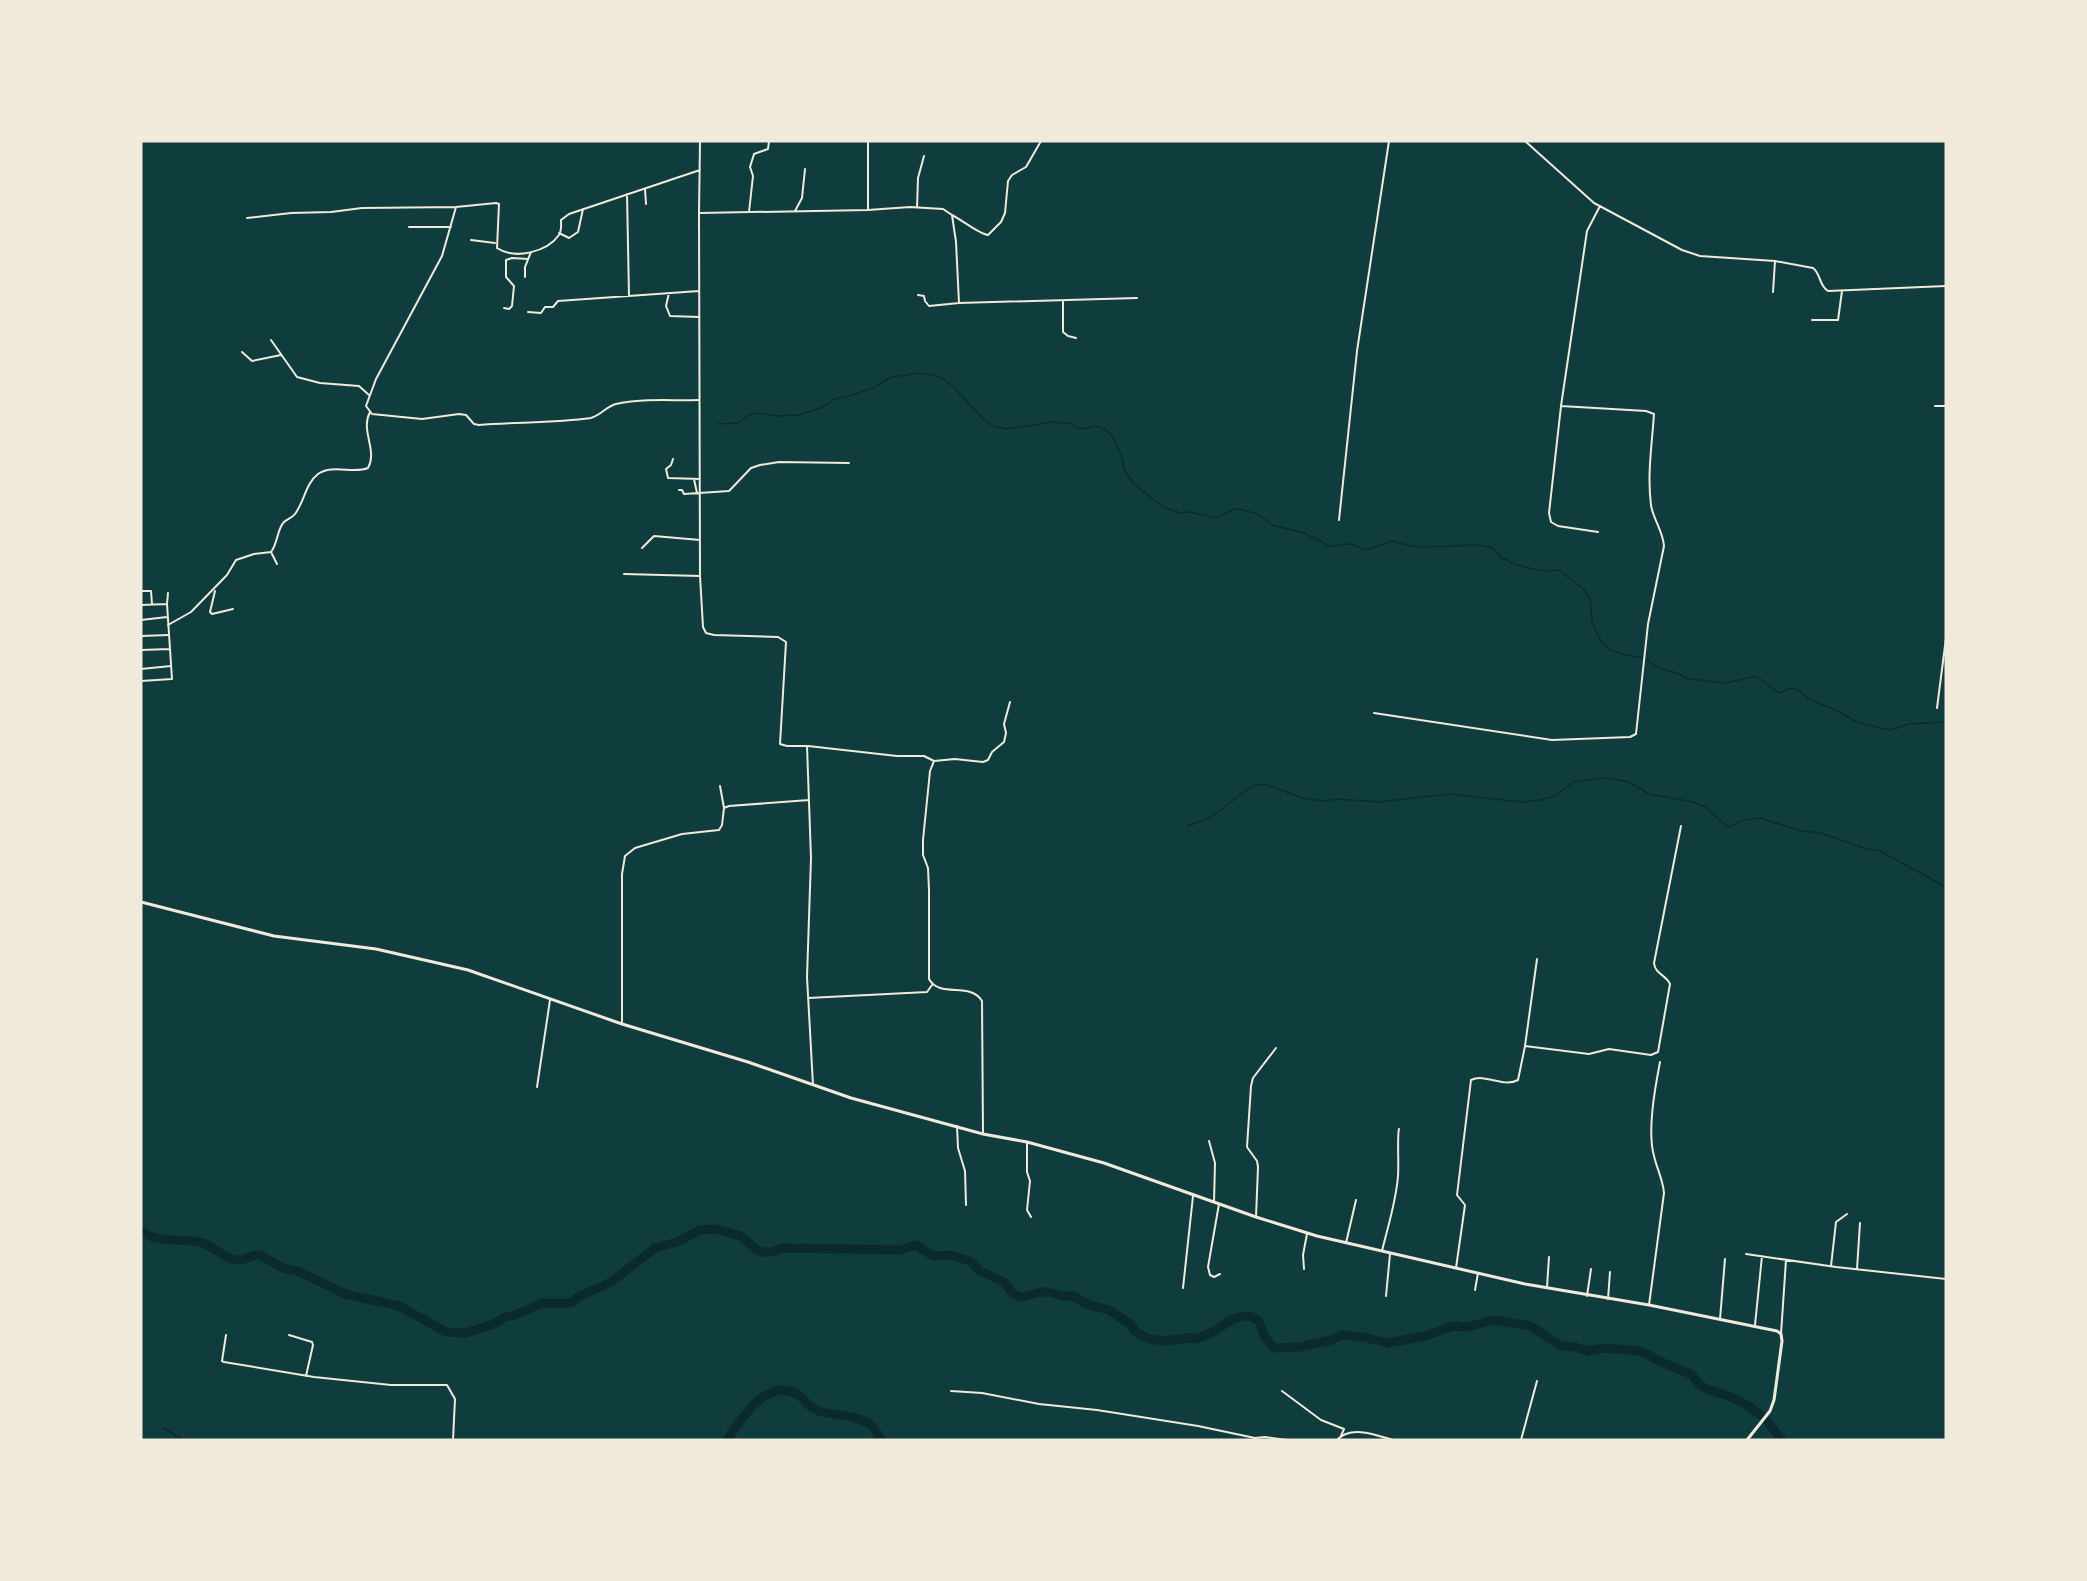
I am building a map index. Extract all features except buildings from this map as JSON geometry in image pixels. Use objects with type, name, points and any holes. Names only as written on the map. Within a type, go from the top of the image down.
[{"type":"street","points":[[700,141],[700,576],[703,627],[706,633],[778,637],[786,642],[780,744],[787,746],[807,746],[897,756],[924,756],[934,761],[956,759],[983,762],[988,760],[992,752],[1004,742],[1006,733],[1004,724],[1010,702]]},
{"type":"street","points":[[749,212],[753,176],[750,167],[754,154],[768,149],[769,141]]},
{"type":"street","points":[[868,141],[868,210]]},
{"type":"street","points":[[699,213],[917,207],[943,209],[968,223],[983,235],[988,235],[1001,222],[1005,213],[1008,181],[1012,175],[1026,167],[1041,141]]},
{"type":"street","points":[[1339,520],[1357,351],[1389,141]]},
{"type":"street","points":[[1525,141],[1600,206],[1682,250],[1700,256],[1775,261],[1813,268],[1817,271],[1825,290],[1946,286]]},
{"type":"street","points":[[917,207],[918,178],[924,156]]},
{"type":"street","points":[[795,211],[802,198],[805,169]]},
{"type":"street","points":[[247,218],[362,208],[456,207],[496,203],[499,204],[496,244],[500,250],[531,252],[545,248],[559,233],[562,218],[699,170]]},
{"type":"street","points":[[645,188],[646,204]]},
{"type":"street","points":[[627,194],[628,296]]},
{"type":"street","points":[[1598,532],[1558,526],[1551,522],[1549,513],[1561,406],[1587,231],[1600,206]]},
{"type":"street","points":[[456,207],[442,256],[406,319],[369,394],[366,406],[370,412],[379,416],[422,419],[459,414],[466,416],[479,426],[591,418],[599,416],[613,404],[699,400]]},
{"type":"street","points":[[559,233],[569,238],[578,232],[583,209]]},
{"type":"street","points":[[952,215],[956,242],[959,303]]},
{"type":"street","points":[[410,227],[451,227]]},
{"type":"street","points":[[471,240],[496,244]]},
{"type":"street","points":[[525,277],[525,267],[531,252]]},
{"type":"street","points":[[504,308],[509,309],[512,306],[515,290],[506,277],[506,260],[528,259]]},
{"type":"street","points":[[1773,292],[1775,261]]},
{"type":"street","points":[[528,312],[541,313],[545,307],[553,307],[558,301],[699,291]]},
{"type":"street","points":[[1812,320],[1838,320],[1842,291]]},
{"type":"street","points":[[669,293],[666,306],[670,316],[699,317]]},
{"type":"street","points":[[918,295],[924,296],[929,306],[959,303],[1137,298]]},
{"type":"street","points":[[1064,301],[1064,332],[1076,338]]},
{"type":"street","points":[[271,340],[297,377],[359,386],[369,394]]},
{"type":"street","points":[[242,352],[252,361],[281,355]]},
{"type":"street","points":[[1374,713],[1552,740],[1636,734],[1644,652],[1664,546],[1652,508],[1649,483],[1654,414],[1646,411],[1561,406]]},
{"type":"street","points":[[1935,406],[1946,406]]},
{"type":"street","points":[[168,625],[191,612],[227,575],[236,560],[254,554],[271,552],[282,524],[295,515],[316,476],[345,469],[365,470],[369,468],[371,454],[366,421],[370,412]]},
{"type":"street","points":[[673,459],[671,465],[666,469],[668,478],[700,479]]},
{"type":"street","points":[[679,490],[682,490],[684,494],[729,491],[751,468],[760,465],[779,462],[849,463]]},
{"type":"street","points":[[694,479],[699,493]]},
{"type":"street","points":[[642,548],[654,536],[700,540]]},
{"type":"street","points":[[271,552],[277,564]]},
{"type":"street","points":[[624,574],[700,576]]},
{"type":"street","points":[[215,588],[210,613],[212,615],[233,609]]},
{"type":"street","points":[[141,591],[151,591],[152,604]]},
{"type":"street","points":[[141,681],[172,679],[168,593]]},
{"type":"street","points":[[141,605],[167,603]]},
{"type":"street","points":[[141,620],[168,617]]},
{"type":"street","points":[[141,636],[169,635]]},
{"type":"street","points":[[1937,708],[1946,638]]},
{"type":"street","points":[[141,650],[170,649]]},
{"type":"street","points":[[141,669],[171,666]]},
{"type":"street","points":[[807,746],[810,858],[807,977],[813,1085]]},
{"type":"street","points":[[934,761],[930,771],[923,840],[923,855],[928,868],[929,979],[932,985],[938,988],[972,991],[978,994],[982,1001],[982,1134]]},
{"type":"street","points":[[622,1024],[622,874],[626,856],[635,848],[668,838],[719,830],[722,825],[724,808],[720,786]]},
{"type":"street","points":[[724,808],[809,800]]},
{"type":"street","points":[[1525,1046],[1588,1054],[1609,1049],[1651,1055],[1658,1052],[1670,984],[1658,972],[1654,963],[1681,826]]},
{"type":"street","points":[[141,902],[274,936],[376,949],[468,970],[622,1024],[748,1062],[877,1106],[1104,1163],[1307,1233],[1547,1288],[1649,1305],[1781,1334]]},
{"type":"street","points":[[1456,1268],[1465,1205],[1457,1195],[1471,1080],[1476,1078],[1506,1083],[1518,1080],[1537,958]]},
{"type":"street","points":[[808,998],[927,992],[932,985]]},
{"type":"street","points":[[537,1087],[550,1000]]},
{"type":"street","points":[[1256,1217],[1258,1167],[1257,1161],[1247,1147],[1251,1086],[1253,1078],[1276,1048]]},
{"type":"street","points":[[1649,1305],[1664,1193],[1654,1156],[1653,1133],[1653,1101],[1660,1062]]},
{"type":"street","points":[[957,1126],[958,1148],[965,1171],[966,1205]]},
{"type":"street","points":[[1382,1251],[1398,1178],[1400,1145],[1397,1134],[1400,1129]]},
{"type":"street","points":[[1027,1142],[1027,1172],[1030,1181],[1027,1210],[1031,1217]]},
{"type":"street","points":[[1209,1142],[1215,1163],[1214,1202]]},
{"type":"street","points":[[1183,1288],[1193,1195]]},
{"type":"street","points":[[1346,1243],[1356,1200]]},
{"type":"street","points":[[1220,1204],[1208,1267],[1210,1275],[1214,1277],[1220,1274]]},
{"type":"street","points":[[1831,1266],[1836,1222],[1847,1214]]},
{"type":"street","points":[[1857,1269],[1860,1223]]},
{"type":"street","points":[[1305,1269],[1303,1255],[1307,1233]]},
{"type":"street","points":[[1386,1296],[1390,1253]]},
{"type":"street","points":[[1746,1254],[1946,1279]]},
{"type":"street","points":[[1754,1327],[1762,1256]]},
{"type":"street","points":[[1547,1288],[1549,1257]]},
{"type":"street","points":[[1719,1319],[1725,1259]]},
{"type":"street","points":[[1747,1440],[1770,1411],[1774,1400],[1786,1260]]},
{"type":"street","points":[[1587,1296],[1591,1269]]},
{"type":"street","points":[[1608,1299],[1610,1272]]},
{"type":"street","points":[[1475,1290],[1478,1273]]},
{"type":"street","points":[[226,1335],[223,1362],[306,1376],[392,1385],[446,1384],[455,1399],[453,1440]]},
{"type":"street","points":[[289,1335],[312,1342],[306,1376]]},
{"type":"street","points":[[1521,1440],[1537,1380]]},
{"type":"street","points":[[951,1391],[1097,1410],[1198,1426],[1255,1439],[1265,1437],[1287,1440]]},
{"type":"street","points":[[1282,1391],[1321,1420],[1344,1429],[1337,1440]]},
{"type":"street","points":[[1341,1436],[1356,1431],[1393,1440]]},
{"type":"waterway","points":[[717,424],[738,423],[749,415],[757,413],[778,416],[799,415],[823,407],[834,399],[875,387],[891,377],[919,373],[935,375],[953,386],[982,418],[993,426],[1006,429],[1054,422],[1072,424],[1083,429],[1095,426],[1105,429],[1113,437],[1121,454],[1125,471],[1135,485],[1165,508],[1181,513],[1189,512],[1216,518],[1239,509],[1258,514],[1272,525],[1304,533],[1330,546],[1351,544],[1370,549],[1392,541],[1421,547],[1478,545],[1493,548],[1501,557],[1514,564],[1532,569],[1559,570],[1583,589],[1590,598],[1592,622],[1601,642],[1609,649],[1621,654],[1644,658],[1659,668],[1688,679],[1726,683],[1756,676],[1779,693],[1790,688],[1796,689],[1810,699],[1857,722],[1885,729],[1890,730],[1909,724],[1946,722]]},
{"type":"waterway","points":[[1187,826],[1212,817],[1253,786],[1264,784],[1303,798],[1322,801],[1337,799],[1379,802],[1449,794],[1522,802],[1555,796],[1573,782],[1607,778],[1629,782],[1649,794],[1693,802],[1705,807],[1728,827],[1744,820],[1760,818],[1880,851],[1946,887]]},
{"type":"waterway","points":[[141,1231],[155,1238],[200,1242],[232,1259],[240,1260],[260,1255],[283,1268],[300,1272],[345,1294],[399,1306],[446,1332],[466,1333],[494,1324],[505,1317],[542,1303],[571,1303],[578,1297],[611,1282],[655,1248],[677,1242],[700,1230],[716,1229],[741,1236],[762,1252],[784,1248],[899,1250],[916,1245],[933,1256],[951,1255],[970,1261],[980,1271],[1004,1282],[1012,1293],[1018,1296],[1041,1292],[1073,1296],[1089,1305],[1109,1310],[1130,1324],[1137,1333],[1150,1339],[1164,1341],[1196,1339],[1215,1331],[1229,1321],[1250,1316],[1259,1321],[1264,1336],[1274,1348],[1300,1347],[1342,1335],[1387,1343],[1425,1336],[1453,1326],[1467,1327],[1494,1320],[1526,1325],[1561,1346],[1587,1351],[1604,1348],[1641,1351],[1691,1374],[1706,1389],[1747,1405],[1765,1418],[1782,1440]]},
{"type":"waterway","points":[[727,1440],[756,1403],[775,1391],[786,1390],[797,1394],[817,1410],[866,1422],[872,1426],[882,1440]]},
{"type":"waterway","points":[[164,1428],[183,1440]]}]
